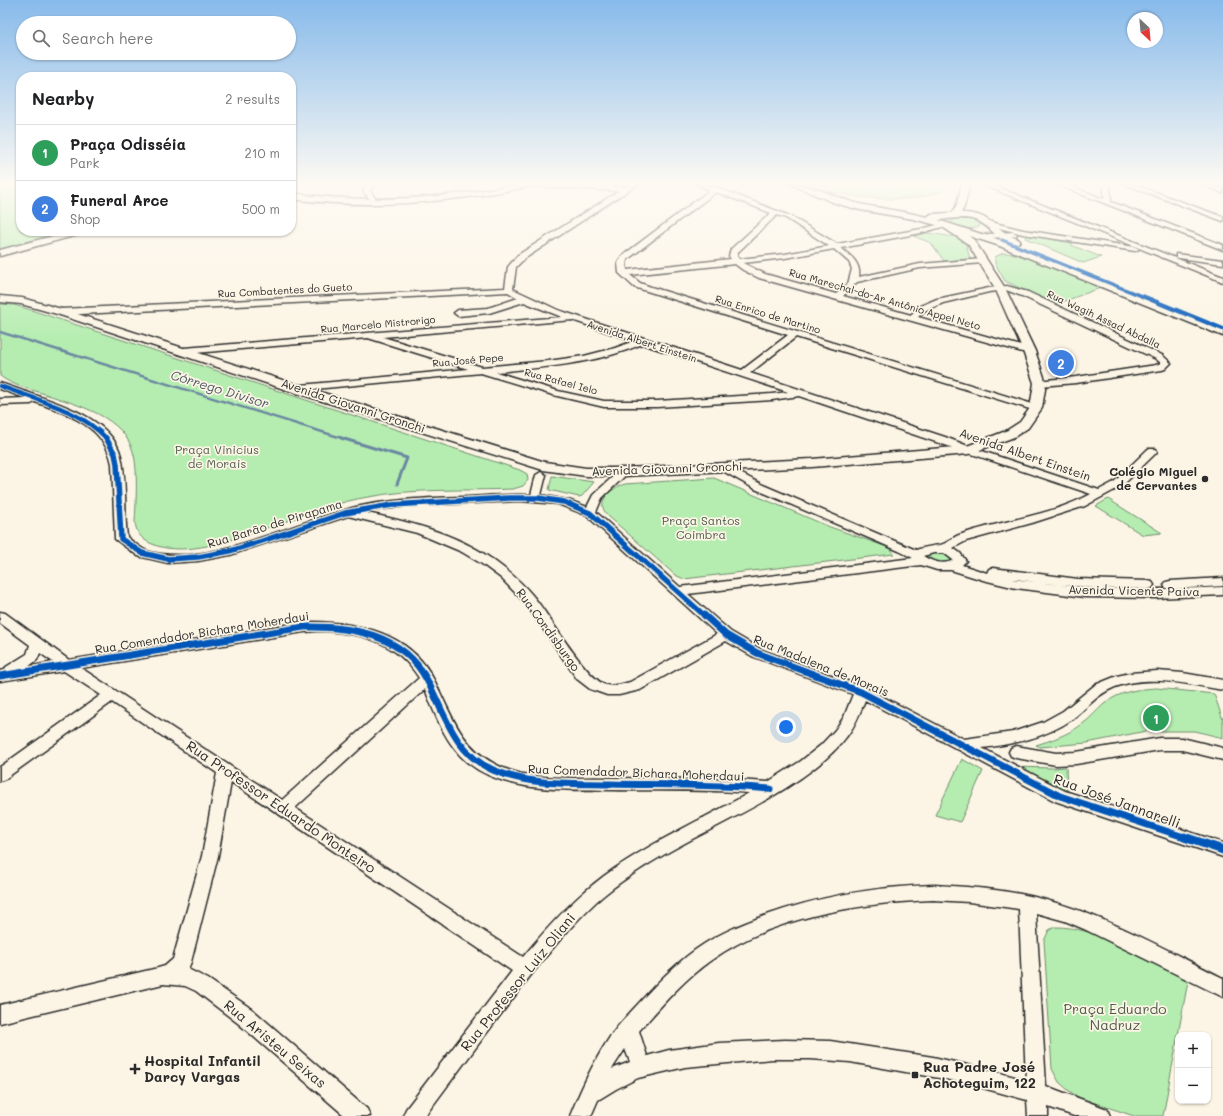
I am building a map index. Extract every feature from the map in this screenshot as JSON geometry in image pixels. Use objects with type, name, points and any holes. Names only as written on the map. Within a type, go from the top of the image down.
[{"type":"main road","points":[[0,253],[63,236]]},
{"type":"main road","name":"Avenida Giovanni Gronchi","points":[[964,236],[971,242],[993,248]]},
{"type":"main road","points":[[974,236],[978,237],[993,248],[1110,278],[1223,323]]},
{"type":"main road","points":[[990,236],[993,248]]},
{"type":"main road","name":"Avenida Giovanni Gronchi","points":[[0,299],[22,301],[61,312],[294,388],[543,466],[586,472],[724,468],[937,454],[969,450],[1010,434],[1024,425],[1036,408],[1040,383],[1029,351],[1000,288],[993,248],[978,237]]},
{"type":"main road","points":[[993,248],[1030,255],[1223,333]]},
{"type":"main road","points":[[1097,281],[1107,282],[1111,280],[1110,278]]},
{"type":"street","points":[[509,290],[512,267],[521,257],[553,236]]},
{"type":"street","points":[[653,236],[630,253],[622,263],[623,273],[785,256],[897,236]]},
{"type":"street","points":[[737,262],[733,256],[736,248],[749,236]]},
{"type":"street","points":[[819,236],[836,247],[852,261],[856,269],[854,280],[838,298]]},
{"type":"street","points":[[854,280],[993,248],[1016,236]]},
{"type":"street","points":[[1051,236],[1223,262]]},
{"type":"street","points":[[1116,236],[1223,280]]},
{"type":"street","points":[[1193,236],[1223,248]]},
{"type":"street","points":[[1184,264],[1182,261],[1196,259]]},
{"type":"street","name":"Rua Marechal-do-Ar Antônio Appel Neto","points":[[737,262],[752,272],[762,276],[1029,351]]},
{"type":"street","name":"Rua Enrico de Martino","points":[[623,273],[637,285],[648,289],[1036,408]]},
{"type":"street","points":[[913,318],[921,309],[931,304],[1000,288]]},
{"type":"street","name":"Rua Wagih Assad Abdalla","points":[[1000,288],[1007,288],[1025,294],[1137,346],[1159,357],[1166,363],[1162,367],[1156,368],[1076,380],[1040,383]]},
{"type":"street","name":"Avenida Albert Einstein","points":[[509,290],[525,299],[574,319],[942,439],[969,450],[1101,494]]},
{"type":"street","name":"Rua Combatentes do Gueto","points":[[61,312],[509,290]]},
{"type":"street","points":[[458,313],[489,310],[525,299]]},
{"type":"street","name":"Rua Marcelo Mistrorigo","points":[[184,352],[574,319]]},
{"type":"street","points":[[744,374],[794,334]]},
{"type":"street","name":"Rua Rafael Ielo","points":[[370,336],[556,393],[604,404],[628,405],[672,403],[772,397],[800,393]]},
{"type":"street","name":"Rua José Pepe","points":[[294,388],[582,360],[610,353],[641,341]]},
{"type":"street","name":"Rua Barão de Pirapama","points":[[0,386],[66,410],[90,423],[105,435],[115,453],[121,539],[127,547],[161,559],[187,559],[207,556],[237,548],[345,513],[382,506],[416,502],[548,499],[567,504],[590,513]]},
{"type":"street","name":"Rua Barão de Pirapama","points":[[0,402],[38,401]]},
{"type":"street","name":"Avenida Albert Einstein","points":[[937,454],[942,439]]},
{"type":"street","points":[[677,591],[919,557],[926,550],[944,549],[962,538],[1062,512],[1101,494],[1118,484],[1152,451]]},
{"type":"street","points":[[724,468],[759,487],[919,557]]},
{"type":"street","points":[[590,513],[597,497],[624,472]]},
{"type":"street","points":[[535,499],[541,475]]},
{"type":"street","name":"Rua Cordisburgo","points":[[345,513],[404,525],[435,535],[474,554],[492,566],[521,590],[582,675],[593,685],[602,690],[624,690],[635,686],[726,635]]},
{"type":"street","name":"Rua Madalena de Morais","points":[[590,513],[726,635],[757,653],[861,692],[963,746]]},
{"type":"street","points":[[944,549],[956,563]]},
{"type":"street","name":"Avenida Vicente Paiva","points":[[919,557],[937,565],[956,563],[989,572],[1078,583],[1160,585],[1223,582]]},
{"type":"street","name":"Avenida Vicente Paiva","points":[[956,563],[1004,581],[1056,589],[1095,592],[1157,593],[1223,590]]},
{"type":"street","name":"Rua Professor Eduardo Monteiro","points":[[0,616],[66,665],[525,969]]},
{"type":"street","name":"Rua Comendador Bichara Moherdaui","points":[[1,676],[256,634],[325,626],[351,629],[379,637],[398,646],[410,655],[420,667],[427,679],[442,714],[459,742],[472,757],[486,767],[511,778],[528,782],[736,786],[770,789]]},
{"type":"street","points":[[1,676],[18,668],[32,657],[38,643]]},
{"type":"street","name":"Rua Comendador Bichara Moherdaui","points":[[85,677],[94,668],[113,657]]},
{"type":"street","points":[[963,746],[1016,738],[1045,728],[1071,713],[1089,694],[1118,680],[1151,676],[1175,677],[1223,685]]},
{"type":"street","points":[[284,808],[427,679]]},
{"type":"street","name":"Rua Professor Luiz Oliani","points":[[413,1116],[484,1020],[555,931],[593,894],[620,874],[654,853],[770,789],[819,757],[837,739],[854,713],[861,692]]},
{"type":"street","points":[[0,775],[112,695]]},
{"type":"street","points":[[1013,771],[1013,760],[1026,734]]},
{"type":"street","points":[[1016,752],[1056,759],[1076,758],[1160,744],[1182,744],[1223,754]]},
{"type":"street","name":"Rua José Jannarelli","points":[[963,746],[1060,796],[1223,850]]},
{"type":"street","points":[[158,977],[174,971],[182,962],[210,856],[225,770]]},
{"type":"street","points":[[580,1116],[610,1055],[629,1028],[677,976],[704,954],[734,937],[778,918],[820,907],[864,898],[904,893],[963,893],[1028,904],[1067,914],[1106,930],[1223,988]]},
{"type":"street","points":[[1028,904],[1038,1116]]},
{"type":"street","points":[[0,1014],[158,977],[171,975],[187,976],[183,956]]},
{"type":"street","name":"Rua Aristeu Seixas","points":[[187,976],[246,1017],[360,1116]]},
{"type":"street","points":[[629,1028],[641,1066]]},
{"type":"street","points":[[592,1093],[612,1079],[641,1066],[702,1055],[765,1049],[826,1050],[915,1062],[988,1079],[1036,1093],[1100,1116]]},
{"type":"green space","points":[[0,236],[58,236],[0,251]]},
{"type":"green space","points":[[913,236],[956,237],[966,244],[970,259],[944,261],[931,243]]},
{"type":"green space","points":[[1026,236],[1032,236],[1073,243],[1071,245],[1101,257],[1083,263],[1025,238]]},
{"type":"green space","points":[[1003,253],[1017,254],[1028,257],[1103,287],[1054,305],[1005,281],[995,263],[995,257]]},
{"type":"green space","name":"Praça Vinicius de Morais","points":[[0,304],[14,305],[31,310],[520,470],[527,474],[528,480],[523,486],[513,489],[404,492],[359,499],[321,509],[241,537],[202,547],[183,549],[165,548],[150,543],[140,535],[136,529],[136,479],[134,455],[129,442],[121,431],[110,421],[85,408],[16,385],[0,376]]},
{"type":"green space","points":[[552,476],[594,482],[582,496],[579,497],[549,490]]},
{"type":"green space","name":"Praça Santos Coimbra","points":[[714,478],[830,527],[890,548],[894,554],[684,579],[675,575],[607,515],[604,510],[603,505],[606,496],[610,492],[625,484]]},
{"type":"green space","points":[[1108,499],[1162,533],[1143,535],[1096,506]]},
{"type":"green space","points":[[942,551],[953,560],[943,564],[934,563],[925,557],[925,554]]},
{"type":"green space","points":[[1157,688],[1214,694],[1223,720],[1223,738],[1195,731],[1146,731],[1087,743],[1040,747],[1036,745],[1076,729],[1104,704],[1116,696],[1136,690]]},
{"type":"green space","points":[[962,759],[983,771],[960,822],[935,815]]},
{"type":"green space","points":[[1015,767],[1066,767],[1067,791],[1037,779]]},
{"type":"green space","name":"Praça Eduardo Nadruz","points":[[1055,927],[1071,928],[1106,938],[1124,946],[1188,981],[1179,1032],[1175,1032],[1175,1051],[1163,1116],[1134,1116],[1080,1098],[1059,1082],[1052,1069],[1044,941],[1049,930]]},
{"type":"waterway","name":"Córrego Divisor","points":[[0,332],[345,439]]},
{"type":"waterway","name":"Córrego Divisor","points":[[341,438],[407,458],[397,484]]},
{"type":"cycle path","points":[[1002,240],[1223,329]]},
{"type":"cycle path","points":[[0,386],[48,403],[83,419],[98,429],[109,441],[115,454],[117,464],[121,539],[142,553],[168,559],[198,557],[230,551],[345,513],[360,509],[392,505],[423,502],[519,498],[538,498],[564,502],[590,513],[726,635],[757,653],[861,692],[1060,796],[1223,850]]},
{"type":"cycle path","points":[[0,676],[304,627],[357,630],[374,635],[405,651],[417,664],[427,679],[457,741],[481,764],[511,777],[555,783],[736,786],[770,789]]},
{"type":"place","name":"Funeral Arce","points":[[1061,363]]},
{"type":"place","name":"Colégio Miguel de Cervantes","points":[[1205,479]]},
{"type":"place","name":"Praça Odisséia","points":[[1156,718]]},
{"type":"place","name":"Hospital Infantil Darcy Vargas","points":[[135,1069]]},
{"type":"place","name":"Rua Padre José Achoteguim, 122","points":[[915,1075]]}]
